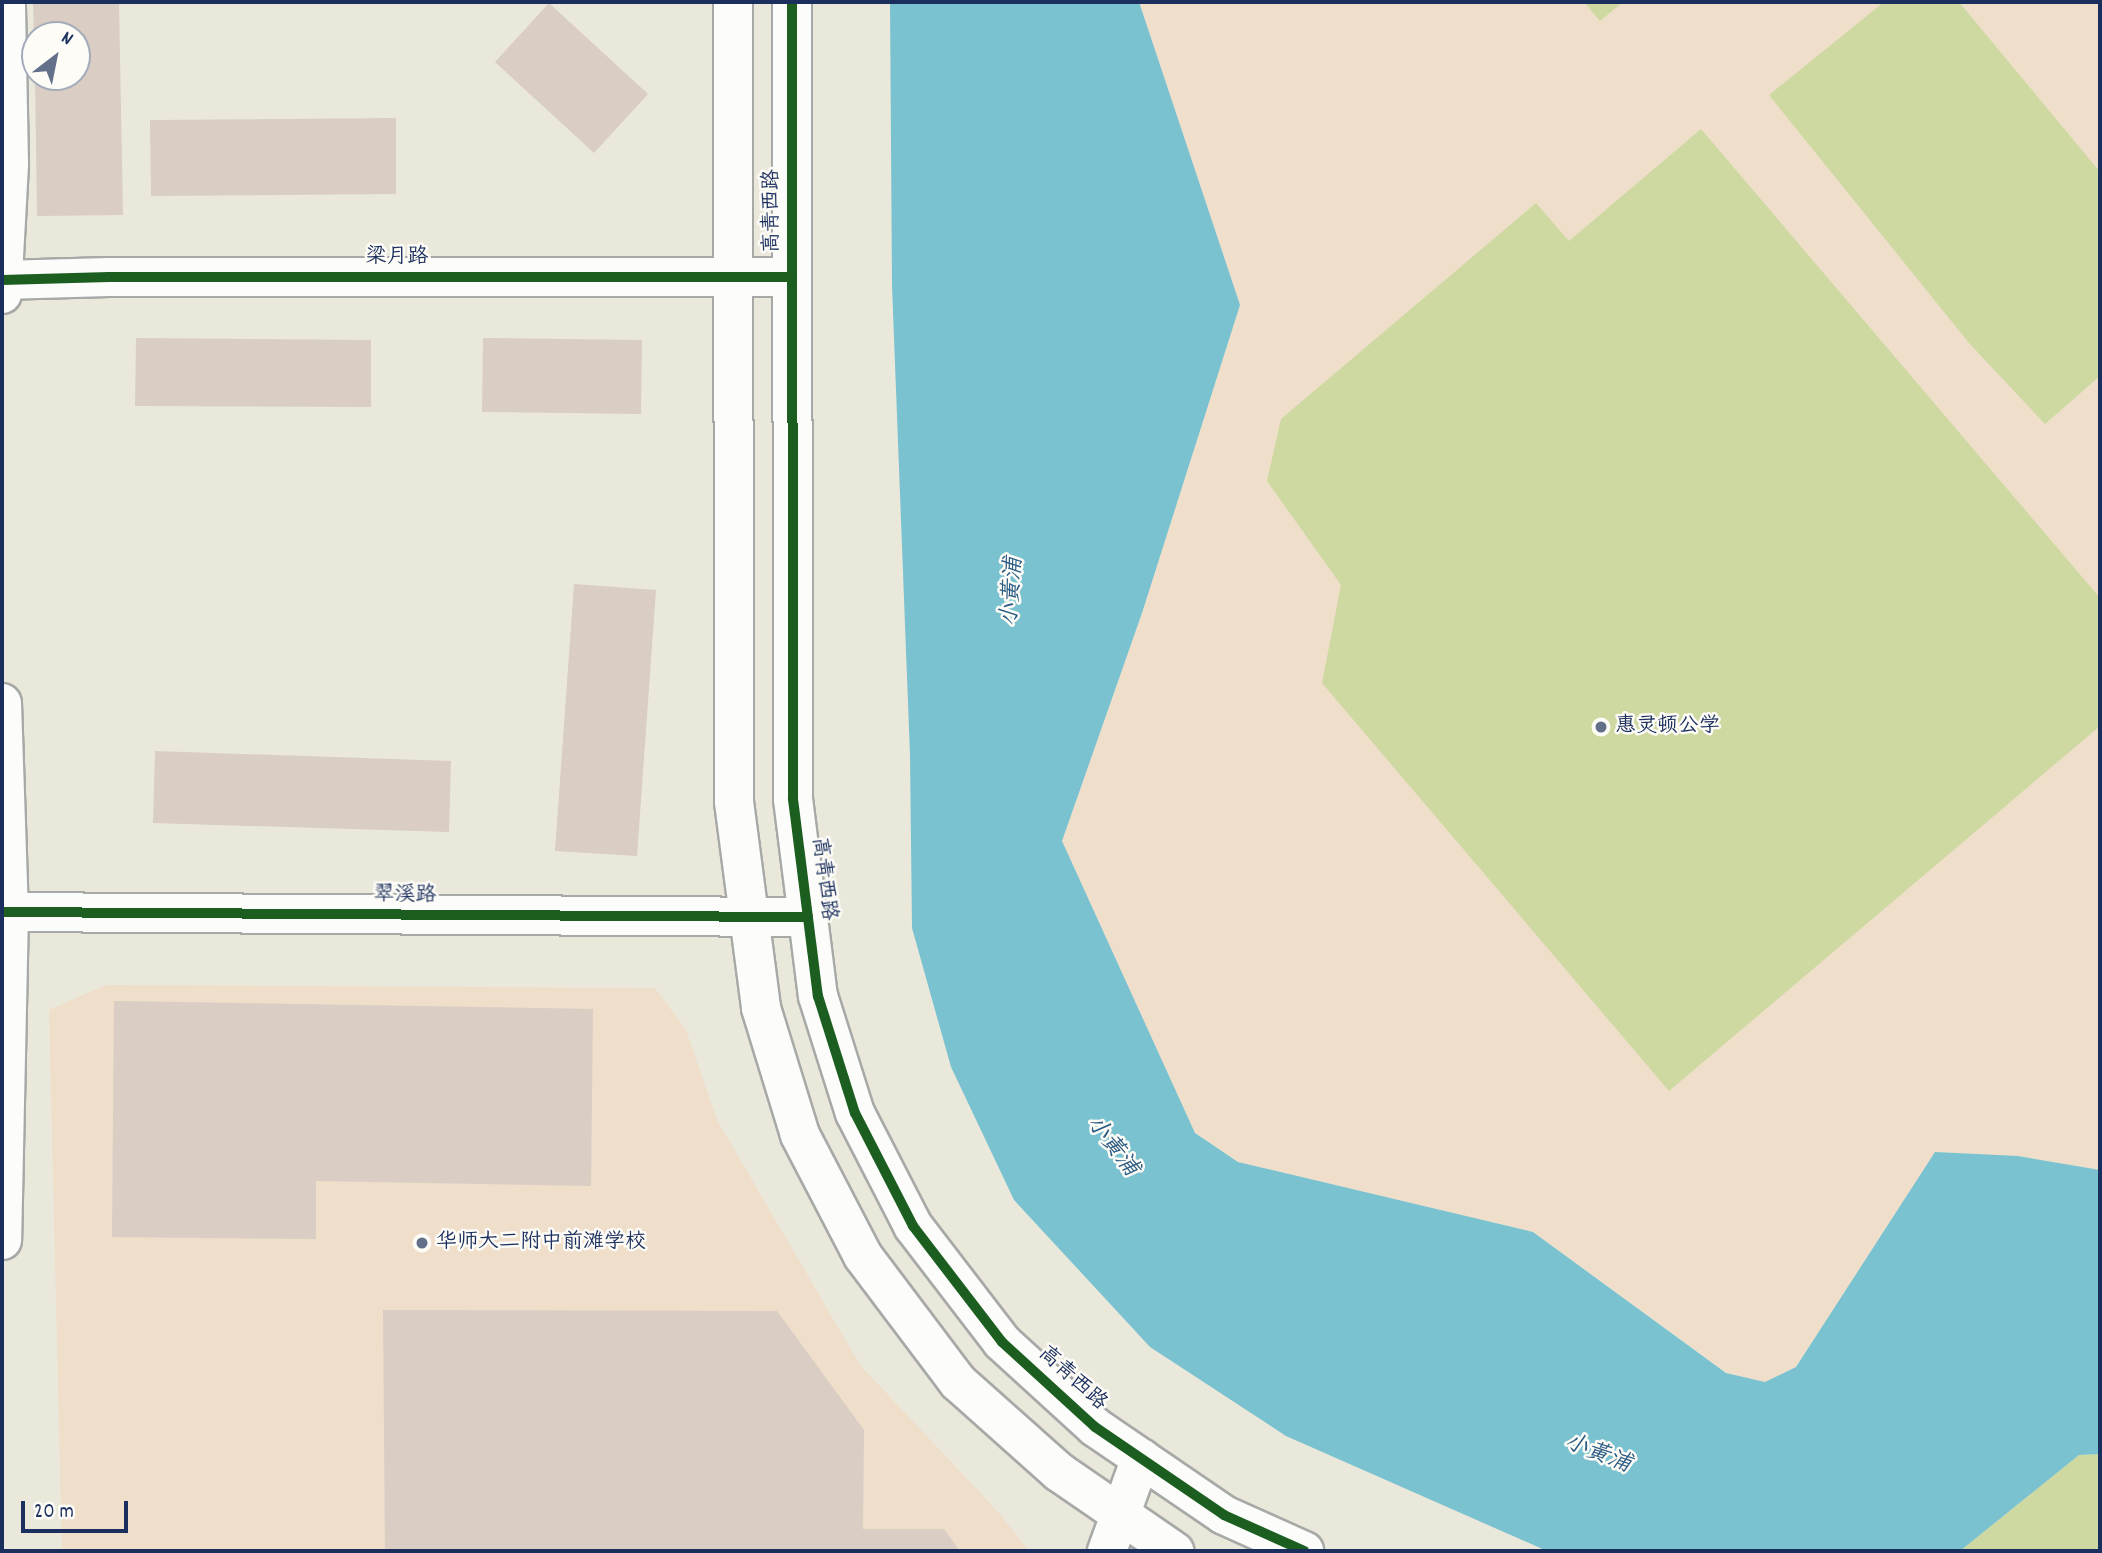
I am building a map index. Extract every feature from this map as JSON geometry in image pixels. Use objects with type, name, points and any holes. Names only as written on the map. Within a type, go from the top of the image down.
[{"type":"street","points":[[2,294],[9,163],[6,2]]},
{"type":"street","name":"高青西路","points":[[733,2],[734,802],[761,1009],[800,1135],[863,1256],[958,1382],[1059,1472],[1174,1551]]},
{"type":"street","name":"高青西路","points":[[792,2],[793,799],[818,996],[855,1113],[913,1226],[1002,1342],[1096,1427],[1224,1515],[1304,1551]]},
{"type":"street","name":"梁月路","points":[[2,280],[109,277],[792,276]]},
{"type":"street","points":[[2,703],[5,912],[2,1240]]},
{"type":"street","name":"翠溪路","points":[[5,912],[808,917]]},
{"type":"street","points":[[1107,1551],[1141,1458]]},
{"type":"shaded area","name":"惠灵顿公学","points":[[1139,2],[2100,2],[2100,1170],[2018,1156],[1935,1152],[1796,1367],[1765,1382],[1727,1373],[1533,1232],[1238,1162],[1195,1133],[1062,841],[1142,613],[1240,305]]},
{"type":"shaded area","name":"华师大二附中前滩学校","points":[[106,985],[655,988],[686,1030],[717,1120],[860,1365],[999,1513],[1029,1551],[62,1551],[49,1010]]},
{"type":"green space","points":[[1584,2],[1623,2],[1600,21]]},
{"type":"green space","points":[[1884,2],[1959,2],[2100,172],[2100,376],[2045,424],[1969,343],[1769,95]]},
{"type":"green space","points":[[1701,129],[2100,598],[2100,726],[1669,1091],[1322,683],[1341,585],[1267,481],[1281,419],[1536,203],[1569,241]]},
{"type":"green space","points":[[2100,1454],[2100,1551],[1960,1551],[2079,1455]]},
{"type":"water","name":"小黄浦","points":[[890,2],[1139,2],[1240,305],[1142,613],[1062,841],[1195,1133],[1238,1162],[1533,1232],[1726,1373],[1765,1382],[1796,1367],[1935,1152],[2018,1156],[2100,1170],[2100,1454],[2079,1455],[1960,1551],[1547,1551],[1286,1436],[1150,1347],[1014,1200],[951,1067],[912,928],[910,755],[892,286]]},
{"type":"building","points":[[33,2],[119,2],[123,215],[37,216],[35,91],[91,91],[91,21],[34,21]]},
{"type":"building","points":[[549,3],[648,94],[594,153],[495,62]]},
{"type":"building","points":[[396,118],[396,194],[151,196],[150,120]]},
{"type":"building","points":[[136,338],[371,340],[371,407],[135,406]]},
{"type":"building","points":[[483,338],[642,340],[641,414],[482,412]]},
{"type":"building","points":[[574,584],[656,590],[637,856],[555,851]]},
{"type":"building","points":[[155,751],[451,761],[449,832],[153,823]]},
{"type":"building","points":[[114,1001],[593,1009],[591,1186],[316,1181],[316,1239],[112,1237]]},
{"type":"building","points":[[383,1310],[777,1311],[864,1430],[863,1529],[944,1529],[960,1551],[385,1551]]},
{"type":"cycle path","points":[[792,2],[793,799],[818,996],[855,1113],[913,1226],[1002,1342],[1095,1427],[1224,1515],[1304,1551]]},
{"type":"cycle path","points":[[2,280],[109,277],[792,277]]},
{"type":"cycle path","points":[[2,912],[808,917]]},
{"type":"place","name":"惠灵顿公学","points":[[1601,727]]},
{"type":"place","name":"华师大二附中前滩学校","points":[[422,1243]]}]
